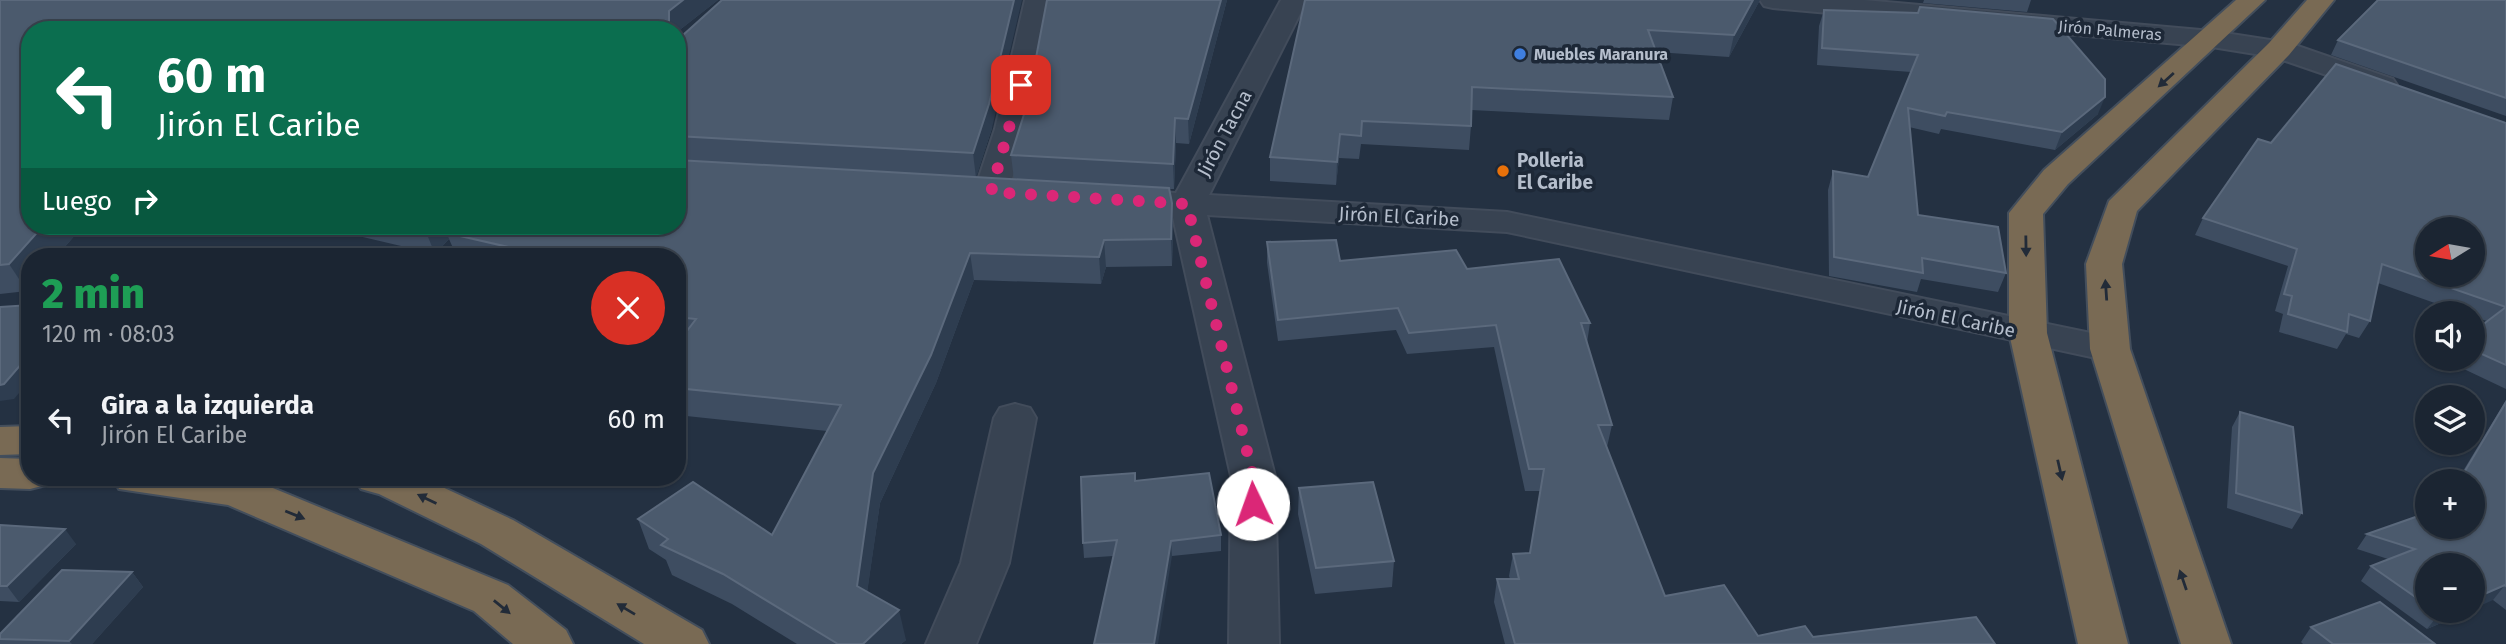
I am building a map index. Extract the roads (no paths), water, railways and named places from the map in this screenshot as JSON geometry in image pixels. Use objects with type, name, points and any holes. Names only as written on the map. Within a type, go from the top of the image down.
[{"type":"highway","points":[[2103,644],[2028,333],[2026,213],[2056,177],[2212,39],[2252,0]]},
{"type":"highway","points":[[2206,644],[2110,349],[2104,264],[2121,208],[2279,49],[2321,0]]},
{"type":"highway","points":[[0,441],[21,440]]},
{"type":"highway","points":[[0,473],[21,474]]},
{"type":"highway","points":[[243,486],[491,598],[548,644]]},
{"type":"highway","points":[[401,486],[497,532],[684,644]]},
{"type":"street","points":[[1030,194],[977,191],[1011,129],[1038,0]]},
{"type":"street","name":"Jirón Tacna","points":[[1187,204],[1294,0]]},
{"type":"street","name":"Jirón Palmeras","points":[[1773,0],[2212,39],[2279,49],[2410,94]]},
{"type":"street","name":"Jirón El Caribe","points":[[1082,198],[1507,222],[2110,349]]},
{"type":"street","points":[[1187,204],[1253,476],[1254,644]]},
{"type":"street","points":[[951,644],[985,563],[1015,418]]},
{"type":"place","name":"Muebles Maranura","points":[[1520,54]]},
{"type":"place","name":"Polleria El Caribe","points":[[1503,171]]}]
